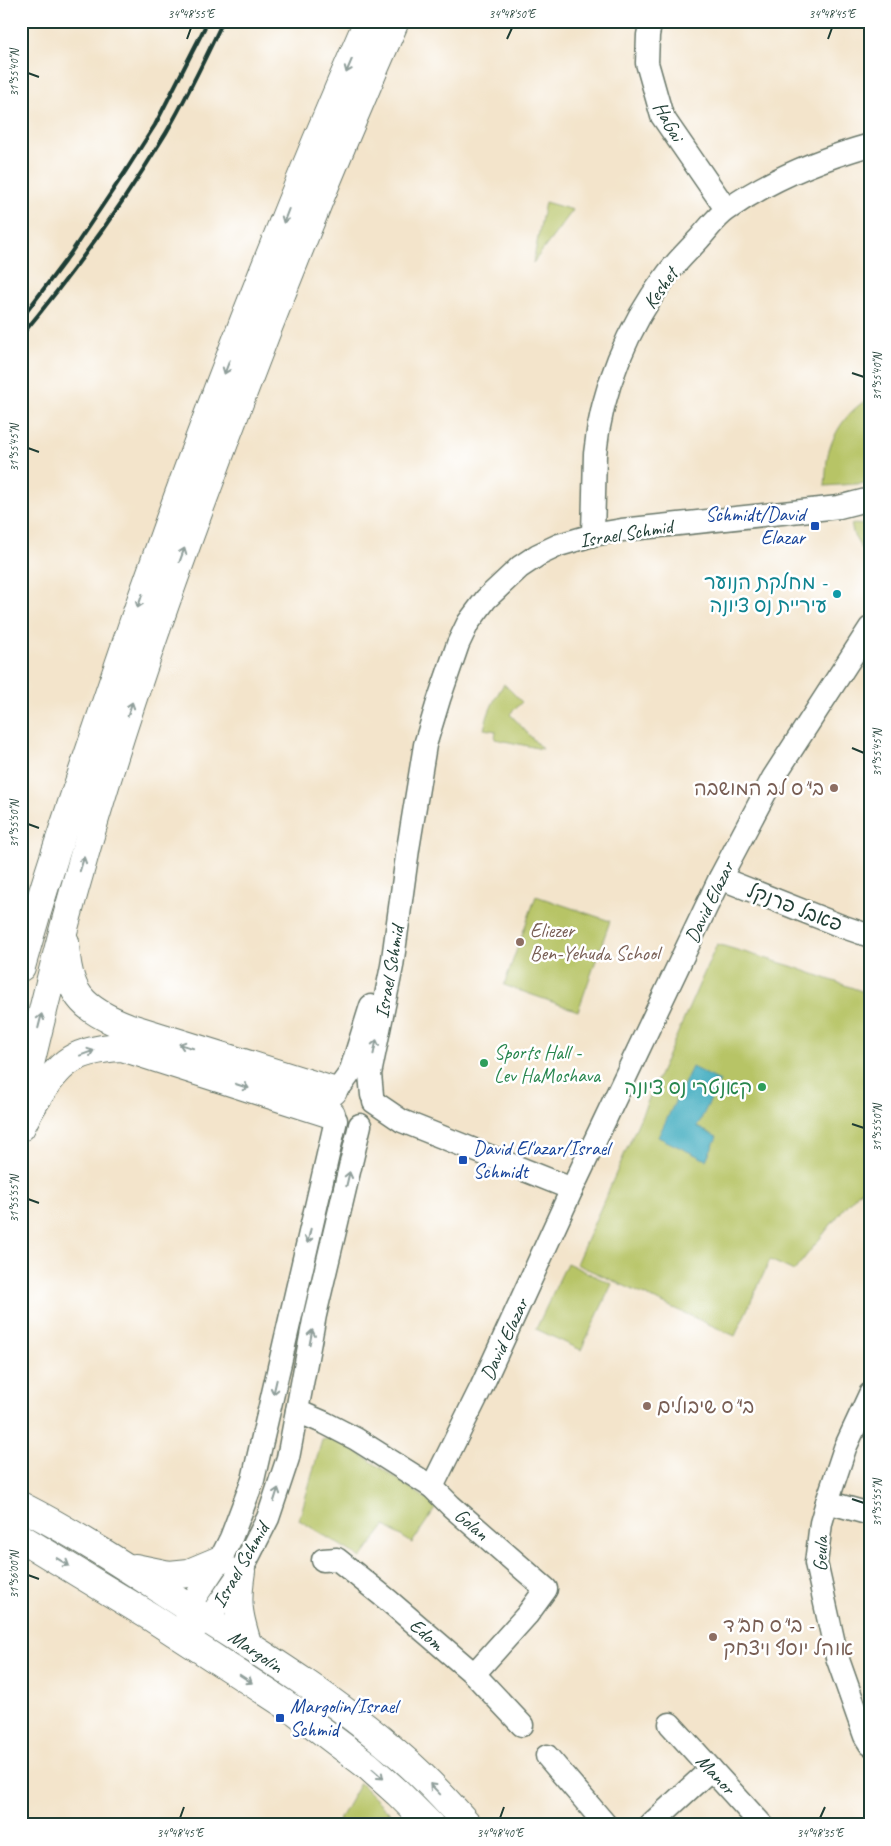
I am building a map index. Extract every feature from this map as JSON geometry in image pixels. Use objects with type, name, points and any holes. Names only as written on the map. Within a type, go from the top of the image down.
[{"type":"main road","points":[[21,967],[84,765],[140,600],[211,408],[295,193],[368,21]]},
{"type":"main road","points":[[21,1102],[64,926],[109,774],[169,590],[233,416],[321,193],[395,21]]},
{"type":"main road","points":[[64,926],[67,968],[72,984],[81,999],[104,1018],[335,1102]]},
{"type":"main road","points":[[21,1127],[37,1098],[66,1062],[86,1053],[105,1048],[122,1047],[335,1102]]},
{"type":"main road","name":"Margolin","points":[[21,1506],[122,1565],[321,1695],[387,1744],[418,1772],[468,1825]]},
{"type":"main road","name":"Margolin","points":[[21,1538],[77,1570],[297,1712],[341,1744],[382,1778],[430,1825]]},
{"type":"main road","points":[[122,1565],[169,1575],[230,1566],[239,1614],[248,1646]]},
{"type":"street","name":"HaGai","points":[[651,21],[648,34],[647,63],[662,116],[726,210]]},
{"type":"street","name":"Keshet","points":[[593,535],[593,468],[596,441],[615,368],[628,337],[666,275],[726,210],[771,183],[819,161],[870,145]]},
{"type":"street","name":"Israel Schmid","points":[[182,1638],[230,1566],[268,1518],[288,1458],[315,1315],[369,1110],[370,1074],[392,966],[408,849],[426,745],[450,666],[468,623],[486,599],[520,567],[538,555],[593,535],[631,529],[839,507],[870,499]]},
{"type":"street","name":"Israel Schmid","points":[[839,507],[870,509]]},
{"type":"street","name":"David Elazar","points":[[432,1487],[481,1388],[572,1189],[720,878],[773,778],[870,628]]},
{"type":"street","name":"Israel Schmid","points":[[230,1566],[230,1538],[253,1480],[335,1102],[350,1073],[370,1010],[408,849]]},
{"type":"street","name":"פאבל פרנקל","points":[[720,878],[870,936]]},
{"type":"street","points":[[356,1082],[368,1089],[369,1110],[347,1126],[335,1102],[356,1082]]},
{"type":"street","points":[[369,1110],[402,1121],[572,1189]]},
{"type":"street","name":"Geula","points":[[870,1394],[845,1448],[827,1502],[821,1523],[816,1563],[837,1657],[865,1736],[870,1744]]},
{"type":"street","name":"Golan","points":[[297,1411],[325,1422],[432,1487],[546,1589],[527,1615],[474,1674]]},
{"type":"street","points":[[827,1502],[870,1514]]},
{"type":"street","name":"Edom","points":[[322,1560],[337,1560],[395,1606],[474,1674],[522,1725]]},
{"type":"street","name":"Manor","points":[[670,1724],[762,1825]]},
{"type":"street","points":[[547,1756],[606,1825]]},
{"type":"street","points":[[650,1825],[711,1769]]},
{"type":"green space","points":[[545,202],[573,210],[533,263]]},
{"type":"green space","points":[[870,398],[870,483],[825,486],[828,454],[838,429],[855,408]]},
{"type":"green space","points":[[851,524],[870,525],[870,563],[854,536]]},
{"type":"green space","points":[[504,684],[522,702],[510,714],[542,749],[495,739],[496,731],[484,729],[487,717]]},
{"type":"green space","points":[[536,896],[610,921],[578,1011],[504,985]]},
{"type":"green space","name":"קאנטרי נס ציונה","points":[[717,944],[791,966],[870,994],[870,1180],[845,1207],[794,1271],[770,1260],[735,1336],[576,1264]]},
{"type":"green space","points":[[567,1263],[612,1284],[581,1350],[536,1329]]},
{"type":"green space","points":[[331,1438],[344,1443],[437,1506],[412,1543],[385,1526],[361,1558],[299,1520],[322,1440]]},
{"type":"green space","points":[[360,1783],[402,1825],[336,1825]]},
{"type":"water","points":[[692,1067],[720,1081],[697,1127],[717,1137],[706,1160],[658,1137]]},
{"type":"railway","points":[[21,319],[70,254],[155,125],[208,21]]},
{"type":"railway","points":[[21,336],[60,287],[133,186],[181,106],[223,21]]},
{"type":"place","name":"Schmidt/David Elazar","points":[[815,526]]},
{"type":"place","name":"מחלקת הנוער - עיריית נס ציונה","points":[[837,594]]},
{"type":"place","name":"בי\"ס לב המושבה","points":[[834,788]]},
{"type":"place","name":"Eliezer Ben-Yehuda School","points":[[520,942]]},
{"type":"place","name":"Sports Hall - Lev HaMoshava","points":[[484,1063]]},
{"type":"place","name":"קאנטרי נס ציונה","points":[[762,1087]]},
{"type":"place","name":"David El'azar/Israel Schmidt","points":[[463,1160]]},
{"type":"place","name":"בי\"ס שיבולים","points":[[647,1406]]},
{"type":"place","name":"בי\"ס חב\"ד - אוהל יוסף ויצחק","points":[[713,1637]]},
{"type":"place","name":"Margolin/Israel Schmid","points":[[280,1718]]}]
